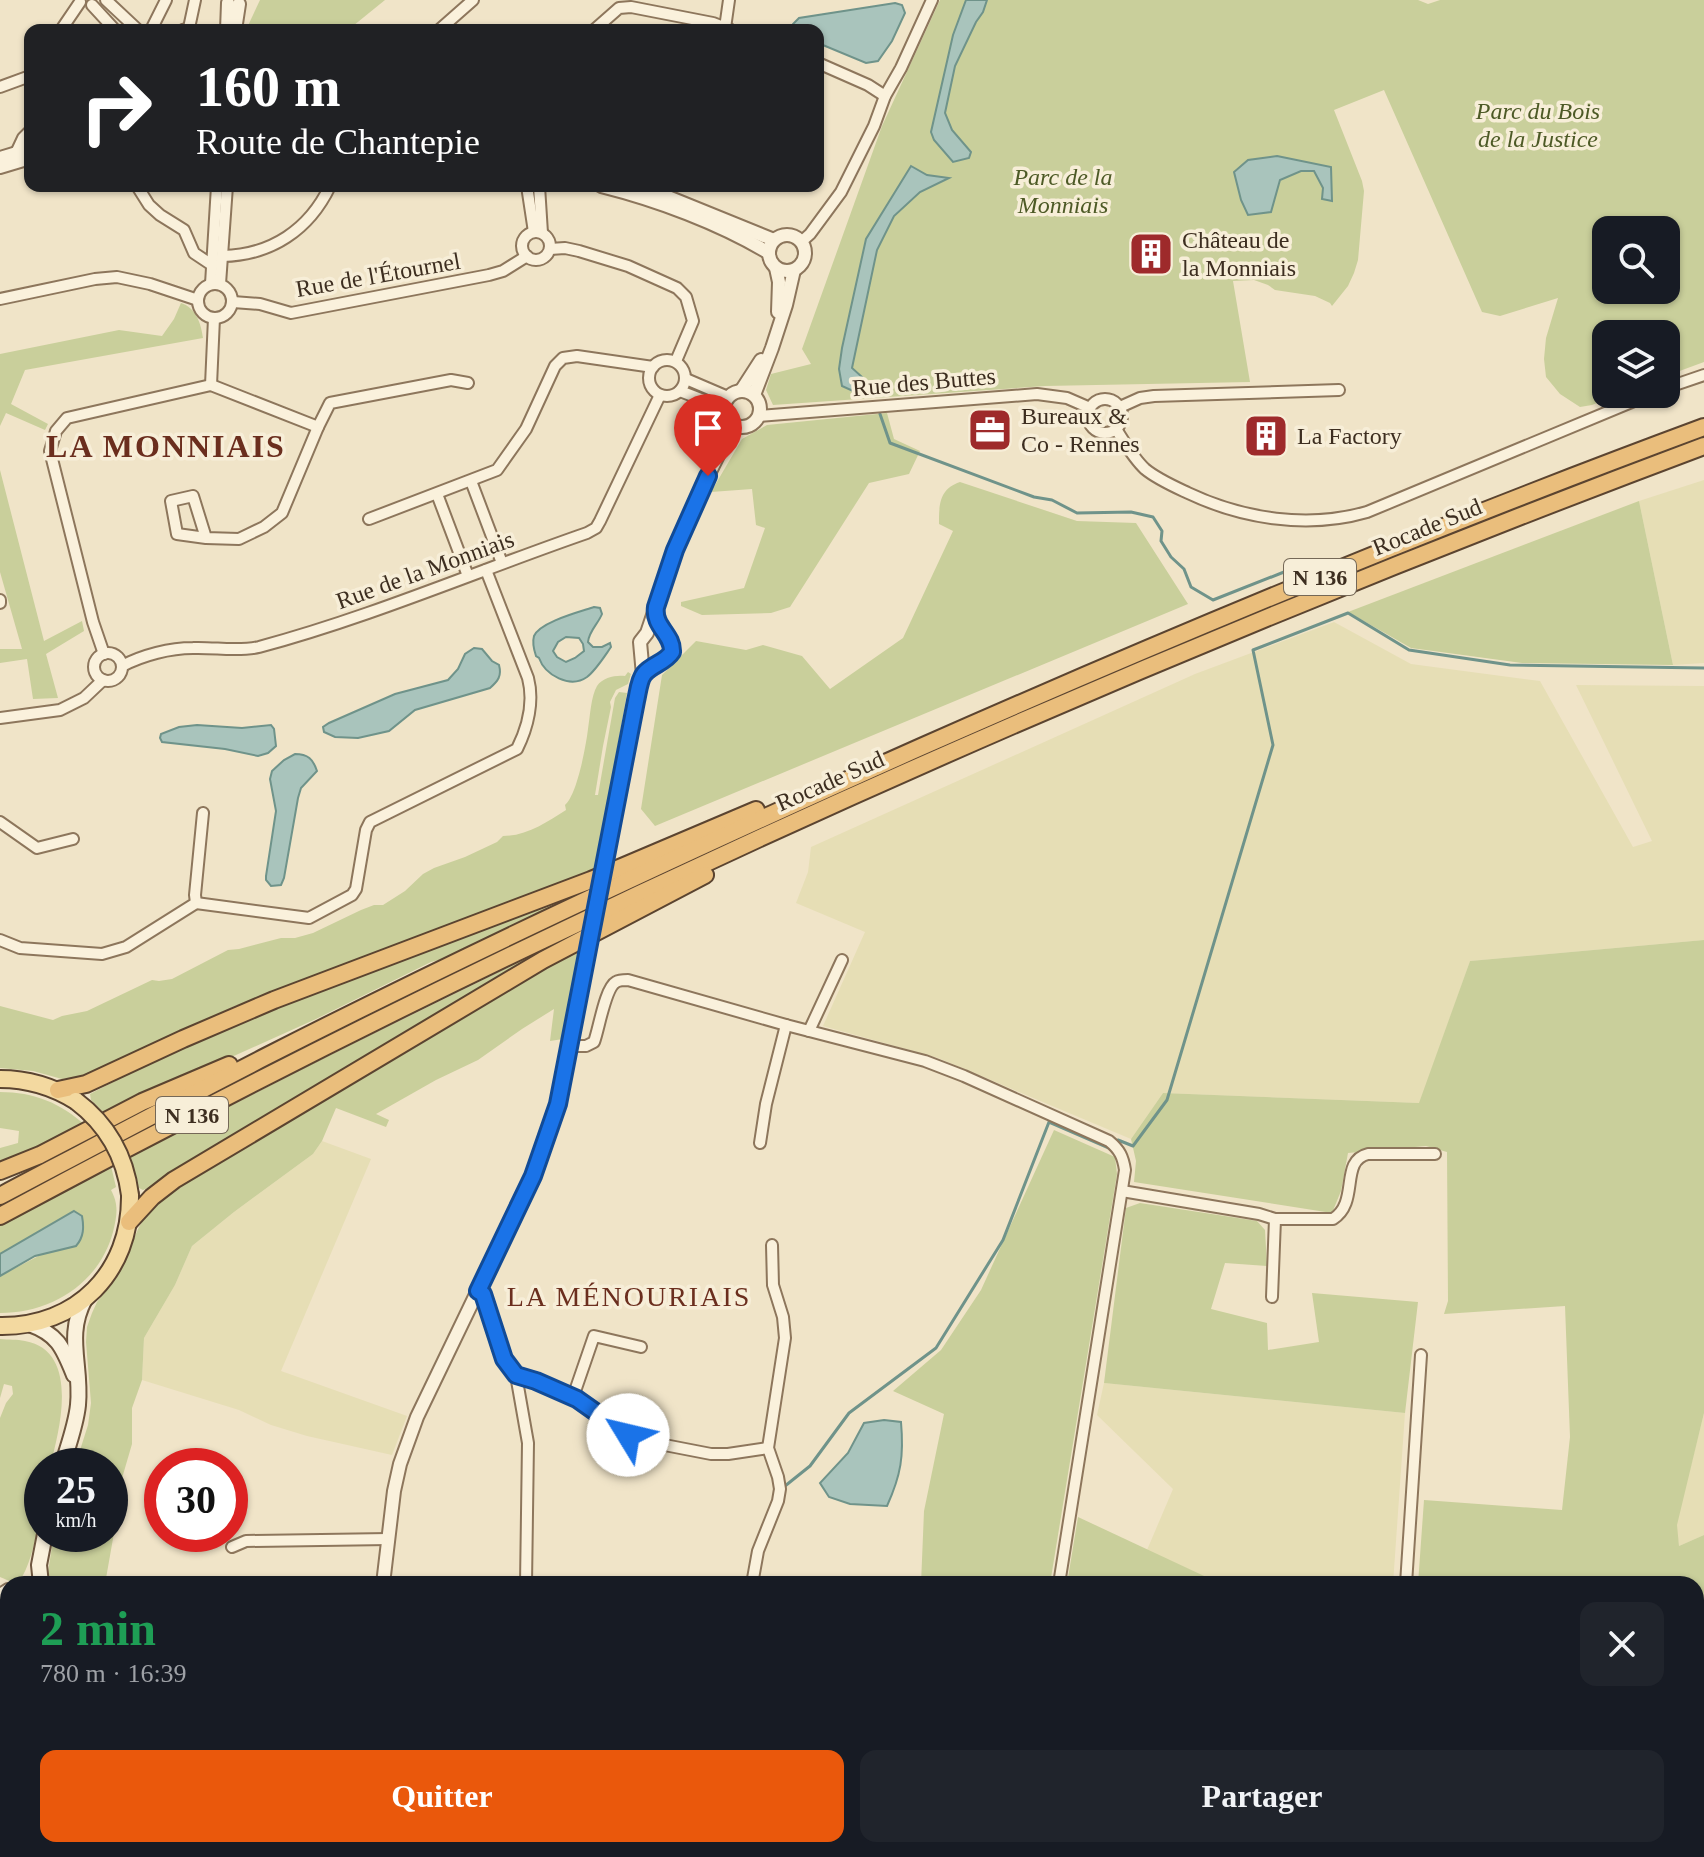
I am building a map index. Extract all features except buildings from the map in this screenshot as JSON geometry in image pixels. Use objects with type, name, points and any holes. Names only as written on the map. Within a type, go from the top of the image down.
[{"type":"highway","name":"Rocade Sud","points":[[0,1196],[269,1055],[610,889],[823,791],[1072,680],[1340,569],[1704,427]]},
{"type":"highway","name":"Rocade Sud","points":[[0,1216],[385,1017],[607,909],[784,828],[1068,701],[1508,520],[1704,446]]},
{"type":"highway","points":[[58,1090],[86,1084],[274,1000],[591,880],[766,805],[823,791]]},
{"type":"highway","points":[[129,1222],[160,1190],[298,1105],[543,960],[765,845],[784,828]]},
{"type":"highway","points":[[0,1171],[40,1155],[142,1102],[247,1058],[269,1055]]},
{"type":"main road","points":[[0,1079],[35,1082],[58,1090],[97,1119],[114,1141],[125,1167],[130,1195],[129,1222],[117,1259],[85,1299],[64,1312],[29,1324],[0,1326]]},
{"type":"main road","points":[[67,1448],[76,1420],[79,1388],[74,1336],[76,1320],[85,1299]]},
{"type":"main road","points":[[29,1324],[54,1337],[79,1388]]},
{"type":"main road","points":[[40,1576],[42,1552]]},
{"type":"street","points":[[106,0],[132,24]]},
{"type":"street","points":[[154,24],[166,0]]},
{"type":"street","points":[[188,24],[195,0]]},
{"type":"street","points":[[446,24],[473,0]]},
{"type":"street","points":[[728,24],[729,0]]},
{"type":"street","points":[[801,242],[841,192],[932,0]]},
{"type":"street","points":[[67,24],[87,2],[109,24]]},
{"type":"street","points":[[229,24],[235,2]]},
{"type":"street","points":[[235,2],[235,24]]},
{"type":"street","points":[[601,24],[619,8],[631,7],[716,24]]},
{"type":"street","points":[[824,69],[868,85],[885,96]]},
{"type":"street","points":[[0,87],[24,78]]},
{"type":"street","points":[[16,153],[24,137]]},
{"type":"street","points":[[0,158],[24,151]]},
{"type":"street","points":[[0,167],[24,160]]},
{"type":"street","points":[[141,192],[160,215],[184,230],[194,253],[212,265]]},
{"type":"street","points":[[215,284],[212,265],[217,192]]},
{"type":"street","points":[[215,284],[223,256],[227,192]]},
{"type":"street","points":[[223,256],[265,250],[282,241],[305,224],[327,192]]},
{"type":"street","points":[[528,192],[538,233],[549,240],[550,249],[542,259],[536,260],[527,256],[523,241],[525,237],[538,233]]},
{"type":"street","points":[[538,233],[539,192]]},
{"type":"street","points":[[620,192],[771,246]]},
{"type":"street","points":[[653,192],[771,246]]},
{"type":"street","points":[[784,235],[791,235],[804,246],[804,257],[794,270],[772,348],[748,393],[778,314],[779,282],[776,268],[769,258],[771,246],[784,235]]},
{"type":"street","points":[[550,249],[579,251],[628,266],[677,288],[686,297],[693,321],[676,361]]},
{"type":"street","name":"Rue de l'Étournel","points":[[233,302],[260,304],[291,313],[489,275],[503,271],[527,256]]},
{"type":"street","points":[[776,268],[794,270]]},
{"type":"street","points":[[0,299],[117,277],[198,300]]},
{"type":"street","points":[[215,284],[229,291],[233,302],[227,314],[214,318],[202,312],[198,300],[201,290],[215,284]]},
{"type":"street","points":[[211,385],[214,318]]},
{"type":"street","points":[[369,519],[497,470],[526,429],[555,366],[563,358],[577,356],[653,367]]},
{"type":"street","points":[[663,360],[676,361],[684,369],[686,379],[680,391],[672,396],[660,395],[649,379],[653,367],[663,360]]},
{"type":"street","points":[[1680,383],[1704,375]]},
{"type":"street","points":[[686,379],[726,403]]},
{"type":"street","points":[[206,538],[193,496],[171,501],[177,534],[206,538],[239,539],[264,527],[282,513],[330,403],[451,380],[468,383]]},
{"type":"street","points":[[104,654],[93,622],[50,451],[56,431],[67,418],[211,385],[318,427]]},
{"type":"street","points":[[1120,407],[1140,398],[1154,396],[1339,390]]},
{"type":"street","points":[[680,391],[726,403]]},
{"type":"street","points":[[736,392],[748,393],[759,403],[759,416],[751,425],[733,425],[726,418],[726,403],[736,392]]},
{"type":"street","name":"Rue des Buttes","points":[[759,416],[1028,394],[1067,398],[1090,408]]},
{"type":"street","name":"Rue de la Monniais","points":[[122,666],[171,650],[254,648],[320,630],[587,533],[596,528],[660,395]]},
{"type":"street","points":[[1102,399],[1112,400],[1120,407],[1123,416],[1116,429],[1107,433],[1093,427],[1089,418],[1093,404],[1102,399]]},
{"type":"street","points":[[1116,429],[1138,461],[1172,486],[1228,510],[1255,516],[1318,521],[1343,519],[1367,512],[1617,408]]},
{"type":"street","points":[[384,1576],[397,1477],[417,1417],[533,1176],[558,1104],[643,675],[640,642],[647,633],[697,498],[733,425]]},
{"type":"street","points":[[471,481],[502,563]]},
{"type":"street","points":[[437,494],[468,576]]},
{"type":"street","points":[[0,940],[20,948],[102,954],[126,947],[196,903],[309,918],[352,895],[356,889],[370,822],[517,749],[524,736],[532,694],[486,570]]},
{"type":"street","points":[[643,656],[651,663],[657,663],[666,660],[672,652],[672,643],[658,625],[654,613]]},
{"type":"street","points":[[647,633],[655,630],[664,633]]},
{"type":"street","points":[[0,718],[60,710],[84,698],[103,680],[115,680],[120,675],[121,661],[115,655],[104,654],[97,659],[95,672],[103,680]]},
{"type":"street","points":[[643,675],[657,663]]},
{"type":"street","points":[[196,903],[203,813]]},
{"type":"street","points":[[0,822],[37,848],[73,839]]},
{"type":"street","points":[[809,1031],[842,960]]},
{"type":"street","points":[[570,1046],[586,1046],[594,1042],[607,994],[618,980],[628,980],[925,1061],[1109,1141],[1117,1148],[1123,1157],[1125,1170],[1060,1576]]},
{"type":"street","points":[[760,1143],[766,1104],[786,1025]]},
{"type":"street","points":[[1122,1191],[1275,1219],[1333,1219],[1345,1207],[1354,1162],[1360,1156],[1435,1154]]},
{"type":"street","points":[[1272,1297],[1275,1219]]},
{"type":"street","points":[[753,1576],[758,1551],[780,1489],[768,1448],[785,1338],[783,1317],[773,1285],[772,1245]]},
{"type":"street","points":[[478,1291],[483,1294],[504,1359],[516,1375],[528,1443],[526,1576]]},
{"type":"street","points":[[573,1397],[594,1336],[641,1347]]},
{"type":"street","points":[[1407,1576],[1421,1355]]},
{"type":"street","points":[[516,1375],[573,1397],[628,1435],[644,1441],[711,1454],[768,1448]]},
{"type":"street","points":[[248,1541],[389,1539]]},
{"type":"shaded area","points":[[1704,480],[1704,663],[1673,665],[1639,501]]},
{"type":"shaded area","points":[[1334,622],[1411,664],[1540,681],[1633,847],[1652,841],[1576,685],[1704,686],[1704,940],[1470,961],[1420,1103],[1163,1093],[1131,1139],[938,1058],[823,1026],[865,932],[796,903],[808,872],[811,847],[1195,674]]},
{"type":"shaded area","points":[[322,1141],[371,1159],[281,1371],[407,1416],[392,1455],[307,1436],[271,1425],[239,1410],[142,1380],[144,1338],[175,1285],[192,1246],[313,1154]]},
{"type":"shaded area","points":[[1104,1383],[1405,1413],[1394,1576],[1203,1576],[1147,1550],[1173,1489],[1097,1415]]},
{"type":"shaded area","points":[[1704,1413],[1704,1535],[1679,1546],[1676,1525]]},
{"type":"green space","points":[[260,0],[385,0],[355,24],[249,24]]},
{"type":"green space","name":"Parc de la Monniais","points":[[940,0],[1418,0],[1428,4],[1440,0],[1704,0],[1704,362],[1680,371],[1680,320],[1592,320],[1592,405],[1580,407],[1560,394],[1546,377],[1544,359],[1546,338],[1558,298],[1500,316],[1482,312],[1384,90],[1334,110],[1364,191],[1358,260],[1348,286],[1332,306],[1315,296],[1275,290],[1254,280],[1233,281],[1250,382],[1045,386],[773,405],[766,390],[771,374],[811,364],[802,349],[882,126]]},
{"type":"green space","points":[[181,303],[197,317],[203,338],[25,370],[11,404],[48,424],[45,430],[6,413],[0,426],[0,354],[119,330],[162,336]]},
{"type":"green space","points":[[887,413],[894,439],[920,451],[909,474],[869,483],[790,607],[771,613],[702,615],[681,606],[681,602],[744,588],[765,528],[756,525],[752,489],[711,492],[742,439],[767,425]]},
{"type":"green space","points":[[0,470],[44,641],[82,621],[84,631],[46,654],[58,698],[33,699],[27,659],[0,663],[0,649],[22,649],[0,572]]},
{"type":"green space","points":[[960,482],[1077,521],[1136,523],[1188,604],[655,826],[641,809],[662,675],[696,641],[746,650],[763,645],[802,656],[830,689],[903,638],[953,531],[939,524],[942,498],[948,489]]},
{"type":"green space","points":[[1639,501],[1673,665],[1522,663],[1411,648],[1348,612]]},
{"type":"green space","points":[[628,672],[631,674],[628,684],[616,690],[610,702],[595,795],[598,795],[615,698],[619,692],[627,693],[596,869],[237,1005],[87,1076],[62,1079],[33,1071],[0,1068],[0,1006],[53,1020],[87,1011],[152,980],[172,979],[228,950],[313,933],[361,910],[383,905],[434,868],[465,857],[503,836],[528,831],[559,815],[566,810],[565,805],[577,781],[597,686],[606,679],[625,676]]},
{"type":"green space","points":[[593,884],[593,889],[105,1114],[91,1100],[90,1094],[233,1024]]},
{"type":"green space","points":[[584,930],[155,1185],[143,1190],[137,1187],[130,1157]]},
{"type":"green space","points":[[1704,940],[1704,1413],[1677,1525],[1679,1546],[1704,1535],[1704,1576],[1419,1576],[1424,1500],[1562,1510],[1570,1437],[1565,1306],[1444,1314],[1448,1301],[1447,1152],[1426,1146],[1348,1153],[1341,1191],[1332,1213],[1134,1182],[1136,1161],[1131,1139],[1163,1093],[1419,1103],[1470,961]]},
{"type":"green space","points":[[580,951],[578,976],[563,1039],[550,1041],[554,1009],[478,1060],[376,1114],[389,1120],[386,1127],[336,1108],[313,1154],[192,1246],[175,1285],[144,1338],[142,1380],[132,1408],[132,1444],[128,1458],[128,1448],[81,1448],[91,1403],[87,1327],[97,1302],[117,1277],[149,1210],[175,1187],[570,952]]},
{"type":"green space","points":[[0,1092],[46,1100],[86,1126],[0,1165],[0,1148],[18,1143],[19,1131],[0,1128]]},
{"type":"green space","points":[[1054,1130],[1115,1157],[1117,1174],[1051,1576],[921,1576],[924,1511],[944,1414],[893,1391],[941,1350],[981,1290]]},
{"type":"green space","points":[[111,1166],[116,1187],[111,1190],[116,1205],[116,1220],[97,1267],[70,1292],[54,1301],[19,1312],[0,1313],[0,1276],[83,1233],[82,1216],[0,1254],[0,1225]]},
{"type":"green space","points":[[1140,1203],[1257,1221],[1265,1230],[1267,1266],[1225,1263],[1211,1309],[1267,1323],[1268,1350],[1319,1342],[1312,1293],[1418,1302],[1405,1413],[1104,1383],[1126,1208]]},
{"type":"green space","points":[[0,1339],[25,1341],[42,1348],[54,1360],[62,1393],[54,1448],[24,1448],[24,1552],[32,1552],[22,1576],[0,1576],[0,1418],[13,1394],[12,1386],[4,1384],[0,1398]]},
{"type":"green space","points":[[1078,1517],[1204,1576],[1068,1576]]},
{"type":"green space","points":[[51,1552],[111,1552],[106,1576],[49,1576]]},
{"type":"water","points":[[966,0],[987,0],[955,66],[945,113],[952,130],[971,152],[969,158],[953,162],[931,132],[953,35]]},
{"type":"water","points":[[895,3],[902,5],[905,13],[878,61],[866,63],[824,46],[824,24],[793,24],[799,18]]},
{"type":"water","points":[[1277,156],[1331,167],[1332,201],[1322,199],[1323,188],[1314,171],[1301,171],[1280,180],[1271,212],[1248,215],[1234,172],[1248,160]]},
{"type":"water","points":[[911,166],[927,175],[949,178],[920,192],[894,216],[877,250],[852,368],[873,387],[873,395],[864,396],[842,386],[839,369],[842,348],[866,239]]},
{"type":"water","points":[[594,607],[600,608],[602,614],[588,642],[593,647],[610,643],[611,647],[587,677],[566,681],[552,675],[536,656],[534,636],[552,622]],"holes":[[[566,637],[579,638],[584,651],[566,662],[557,657],[553,651],[558,642]]]},
{"type":"water","points":[[474,648],[482,649],[499,665],[499,678],[490,688],[415,710],[389,731],[358,738],[335,737],[324,732],[323,727],[329,723],[395,694],[448,680],[465,654]]},
{"type":"water","points":[[271,725],[276,746],[258,756],[162,742],[160,738],[161,734],[179,727],[242,728]]},
{"type":"water","points":[[295,754],[309,758],[317,771],[301,788],[284,878],[281,885],[271,886],[266,876],[276,811],[270,779],[272,771]]},
{"type":"water","points":[[74,1211],[82,1216],[83,1224],[76,1246],[35,1256],[0,1276],[0,1254]]},
{"type":"water","points":[[884,1420],[901,1422],[902,1434],[902,1455],[896,1485],[887,1506],[850,1504],[829,1497],[820,1483],[848,1453],[864,1423]]},
{"type":"waterway","points":[[880,414],[890,443],[1034,497],[1052,500],[1077,513],[1131,512],[1153,517],[1162,531],[1161,541],[1171,557],[1184,569],[1191,587],[1213,600],[1284,572]]},
{"type":"waterway","points":[[1118,1140],[1133,1146],[1167,1100],[1273,745],[1253,650],[1348,613],[1409,650],[1510,665],[1704,668]]},
{"type":"waterway","points":[[785,1486],[810,1466],[849,1413],[936,1348],[1003,1240],[1049,1122],[1109,1148]]},
{"type":"place","name":"Château de la Monniais","points":[[1151,254]]},
{"type":"place","name":"Bureaux & Co - Rennes","points":[[990,430]]},
{"type":"place","name":"La Factory","points":[[1266,436]]},
{"type":"district","name":"LA MONNIAIS","points":[[166,446]]},
{"type":"district","name":"LA MÉNOURIAIS","points":[[629,1296]]},
{"type":"route","points":[[628,1435],[577,1399],[516,1375],[504,1359],[483,1294],[478,1291],[533,1176],[558,1104],[636,701],[643,675],[657,663],[666,660],[672,652],[670,639],[658,625],[654,613],[675,550],[708,476]]},
{"type":"park label","name":"Parc du Bois de la Justice","points":[[1538,125]]}]
